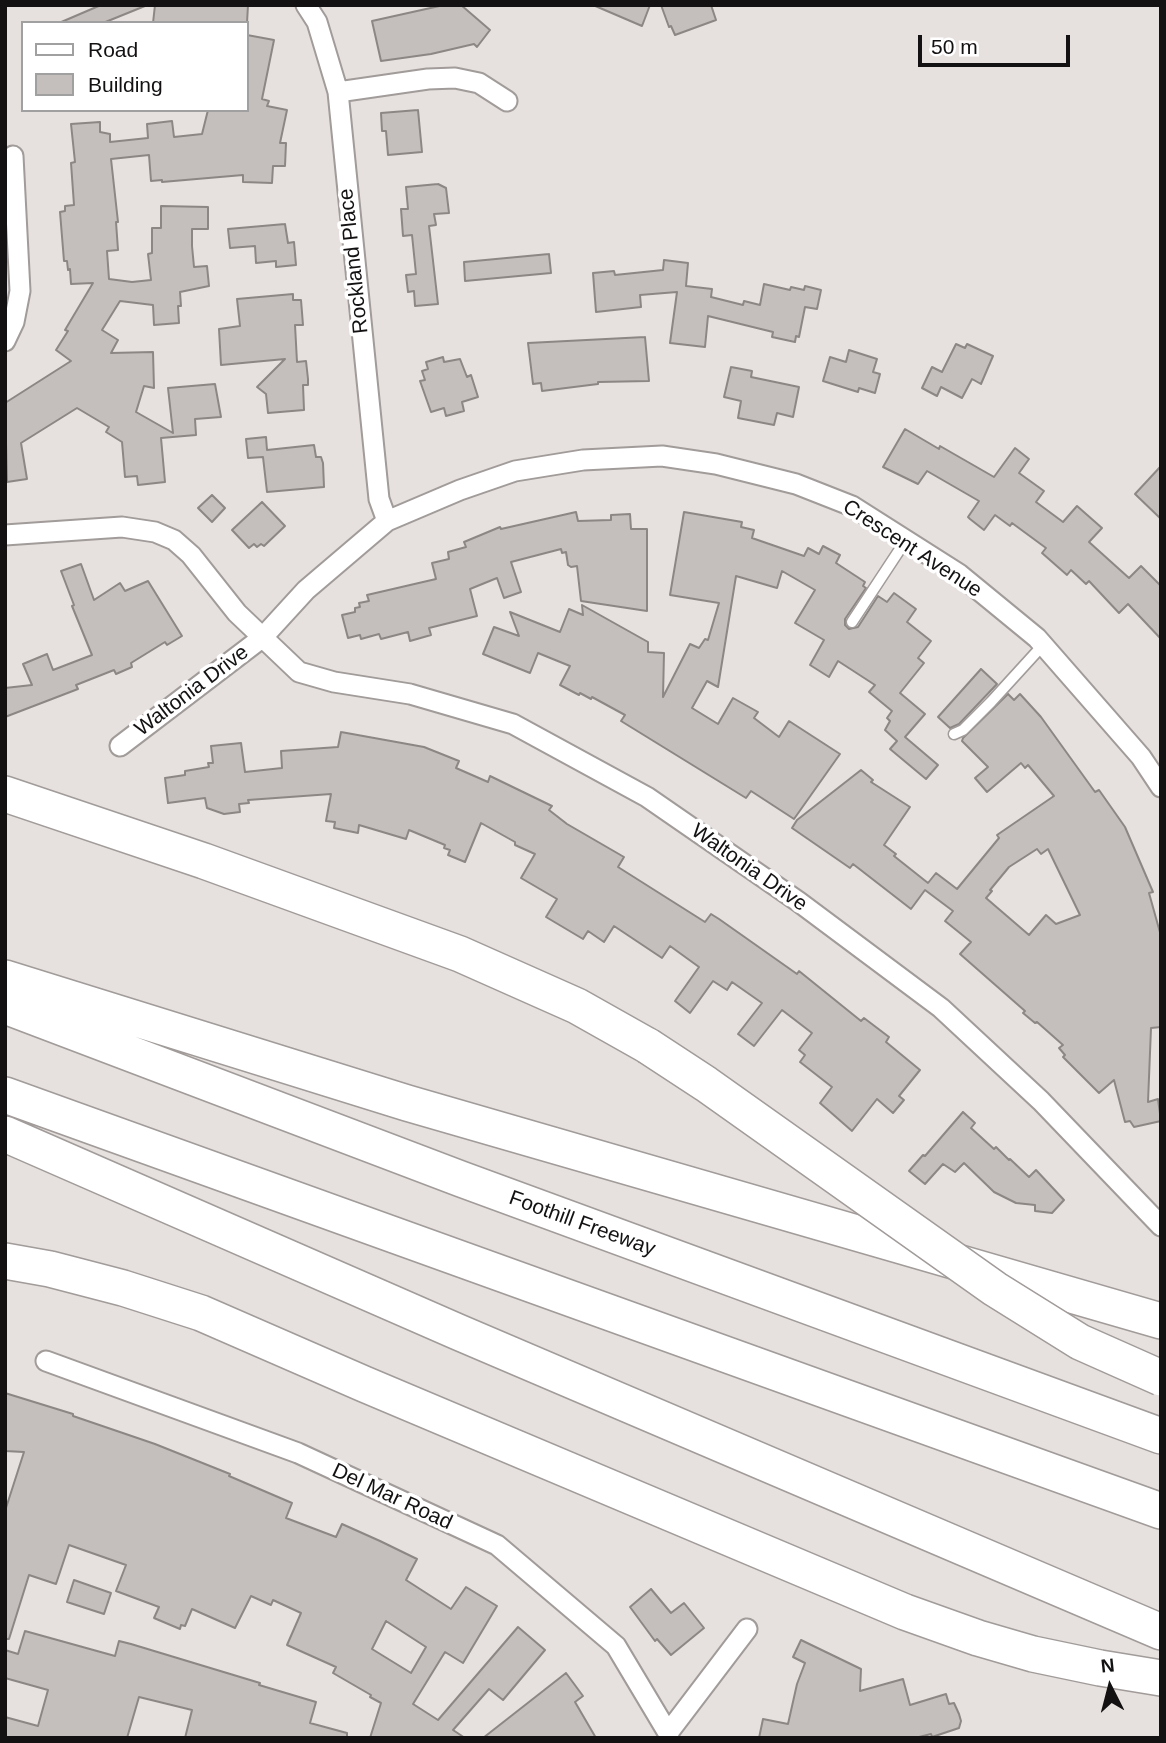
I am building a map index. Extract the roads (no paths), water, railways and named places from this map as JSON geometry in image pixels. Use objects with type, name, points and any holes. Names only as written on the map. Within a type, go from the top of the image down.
[{"type":"highway","points":[[5,794],[204,861],[460,954],[577,1006],[648,1046],[706,1084],[995,1289],[1080,1342],[1161,1378]]},
{"type":"highway","points":[[5,978],[420,1107],[1161,1321]]},
{"type":"highway","name":"Foothill Freeway","points":[[5,1006],[461,1180],[1161,1436]]},
{"type":"highway","points":[[5,1094],[1161,1511]]},
{"type":"highway","points":[[5,1134],[458,1332],[1161,1632]]},
{"type":"highway","points":[[5,1261],[111,1284],[201,1313],[389,1395],[917,1616],[1033,1654],[1161,1678]]},
{"type":"street","name":"Rockland Place","points":[[306,5],[317,22],[338,92],[379,499],[387,521]]},
{"type":"street","points":[[338,92],[428,79],[455,78],[479,83],[507,101]]},
{"type":"street","points":[[5,341],[14,322],[20,291],[13,156]]},
{"type":"street","name":"Crescent Avenue","points":[[263,637],[306,590],[387,521],[460,490],[515,471],[583,460],[662,456],[716,464],[796,484],[852,506],[959,574],[1043,645],[1141,757],[1161,787]]},
{"type":"street","name":"Waltonia Drive","points":[[5,535],[122,527],[155,532],[174,541],[191,555],[237,613],[299,672],[334,682],[410,694],[513,724],[647,797],[799,902],[941,1008],[1041,1101],[1160,1221]]},
{"type":"street","name":"Waltonia Drive","points":[[120,746],[263,637]]},
{"type":"street","name":"Del Mar Road","points":[[46,1361],[298,1453],[497,1545],[616,1646],[668,1735]]},
{"type":"street","points":[[668,1735],[747,1629]]},
{"type":"lane","points":[[852,622],[906,540]]},
{"type":"lane","points":[[954,734],[963,730],[991,702],[1043,645]]}]
